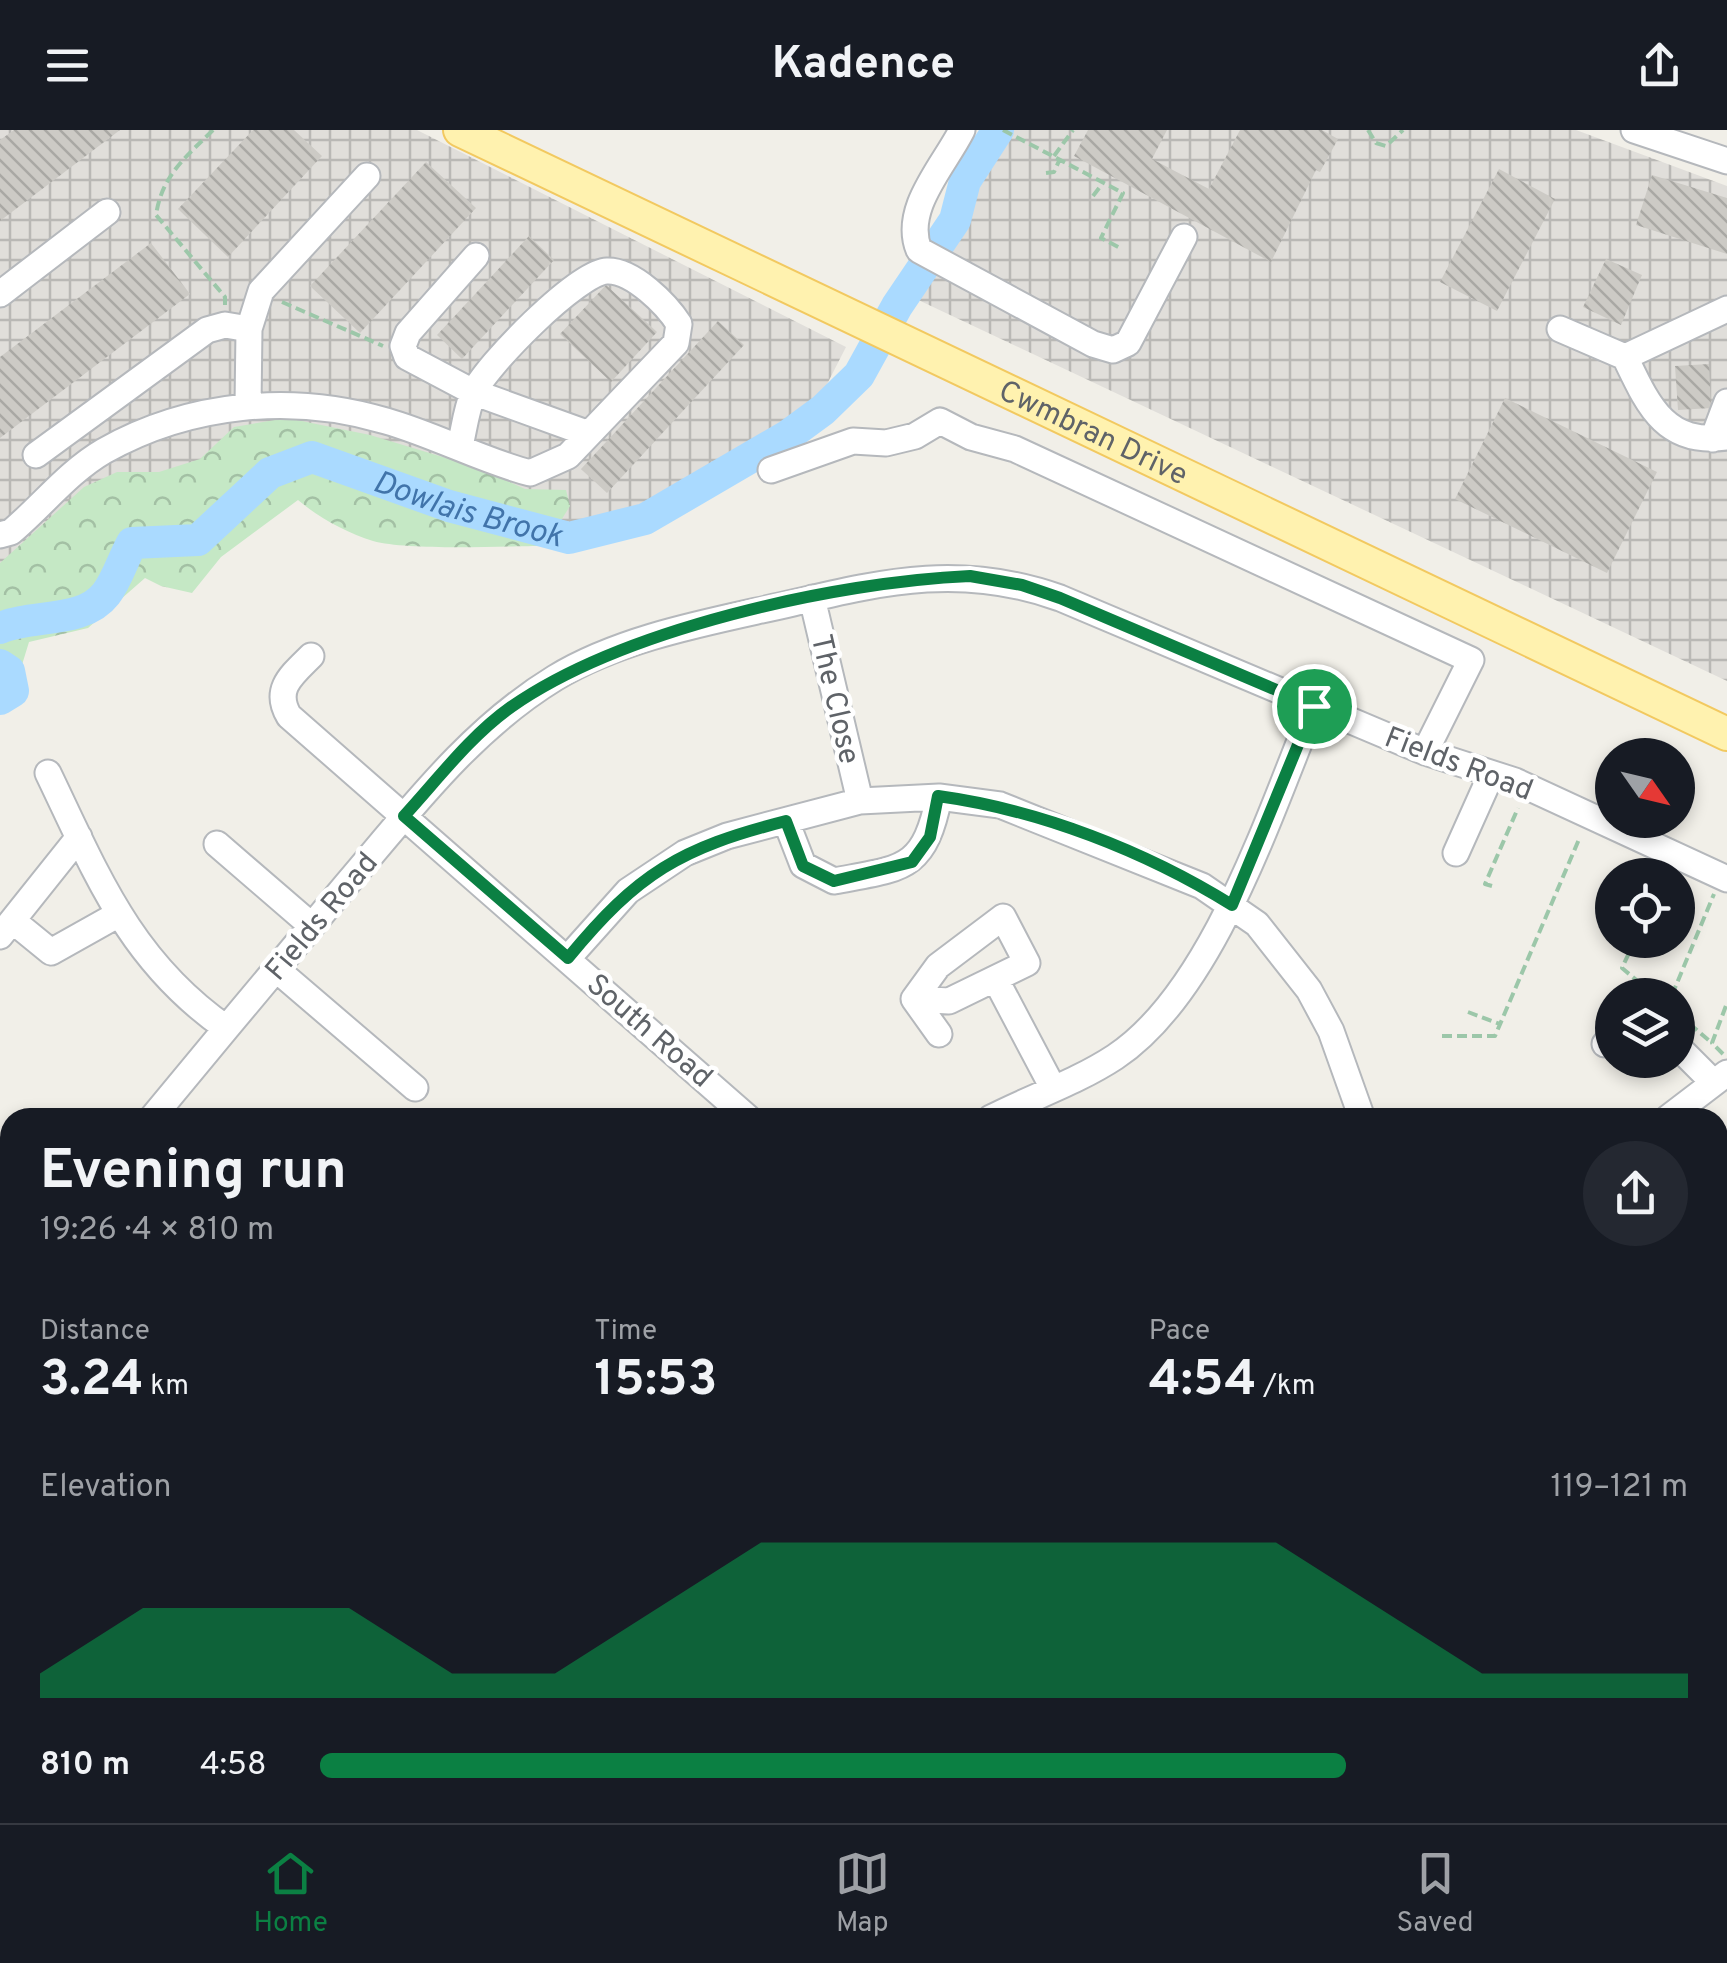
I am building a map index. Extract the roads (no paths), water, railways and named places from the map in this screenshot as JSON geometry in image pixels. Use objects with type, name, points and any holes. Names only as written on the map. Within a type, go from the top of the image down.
[{"type":"main road","name":"Cwmbran Drive","points":[[460,130],[1727,734]]},
{"type":"street","points":[[962,130],[915,218],[912,234],[931,259],[1113,350],[1128,343],[1184,237]]},
{"type":"street","points":[[1634,130],[1727,161]]},
{"type":"street","points":[[36,454],[179,347],[237,327],[261,291],[366,176]]},
{"type":"street","points":[[0,294],[108,212]]},
{"type":"street","points":[[476,256],[408,332],[402,346],[408,357],[473,392],[589,434]]},
{"type":"street","points":[[0,535],[12,532],[102,452],[199,412],[248,406],[322,409],[381,419],[530,473],[568,456],[676,343],[679,324],[669,308],[623,274],[607,271],[588,277],[504,351],[473,392],[460,446]]},
{"type":"street","points":[[1624,358],[1727,309]]},
{"type":"street","points":[[237,327],[248,406]]},
{"type":"street","points":[[1560,329],[1624,358],[1648,406],[1671,430],[1720,438],[1727,402]]},
{"type":"street","points":[[771,470],[852,441],[886,444],[915,436],[940,421],[971,437],[1015,449],[1471,660],[1425,752]]},
{"type":"street","name":"Fields Road","points":[[160,1108],[404,816],[507,710],[559,676],[698,626],[911,579],[970,576],[1022,585],[1425,752],[1526,786],[1724,878]]},
{"type":"street","name":"The Close","points":[[812,598],[860,800]]},
{"type":"street","name":"South Road","points":[[311,656],[286,680],[282,692],[289,716],[737,1108]]},
{"type":"street","points":[[1012,1108],[1118,1055],[1170,1005],[1232,905],[1314,706]]},
{"type":"street","points":[[48,773],[117,916],[160,974],[226,1028]]},
{"type":"street","points":[[1456,853],[1491,775]]},
{"type":"street","points":[[786,821],[803,866],[834,881],[912,862],[930,837],[938,796]]},
{"type":"street","points":[[568,958],[628,891],[685,852],[726,836],[860,800],[938,796],[1000,804],[1060,825],[1202,886],[1257,924],[1309,990],[1330,1031],[1358,1108]]},
{"type":"street","points":[[79,838],[7,928],[51,952],[117,916]]},
{"type":"street","points":[[217,844],[312,926]]},
{"type":"street","points":[[1003,918],[1028,963],[949,1001],[914,998],[938,966],[1003,918]]},
{"type":"street","points":[[276,969],[415,1088]]},
{"type":"street","points":[[996,980],[1053,1088]]},
{"type":"street","points":[[914,998],[939,1034]]},
{"type":"street","points":[[1681,1108],[1721,1078],[1695,1060]]},
{"type":"waterway","name":"Dowlais Brook","points":[[0,628],[84,610],[106,594],[132,543],[198,540],[270,473],[312,457],[449,506],[569,538],[645,519],[789,435],[823,410],[859,375],[897,306],[955,220],[965,181],[998,130]]},
{"type":"waterway","name":"Dowlais Brook","points":[[0,665],[9,671],[13,691],[0,699]]}]
